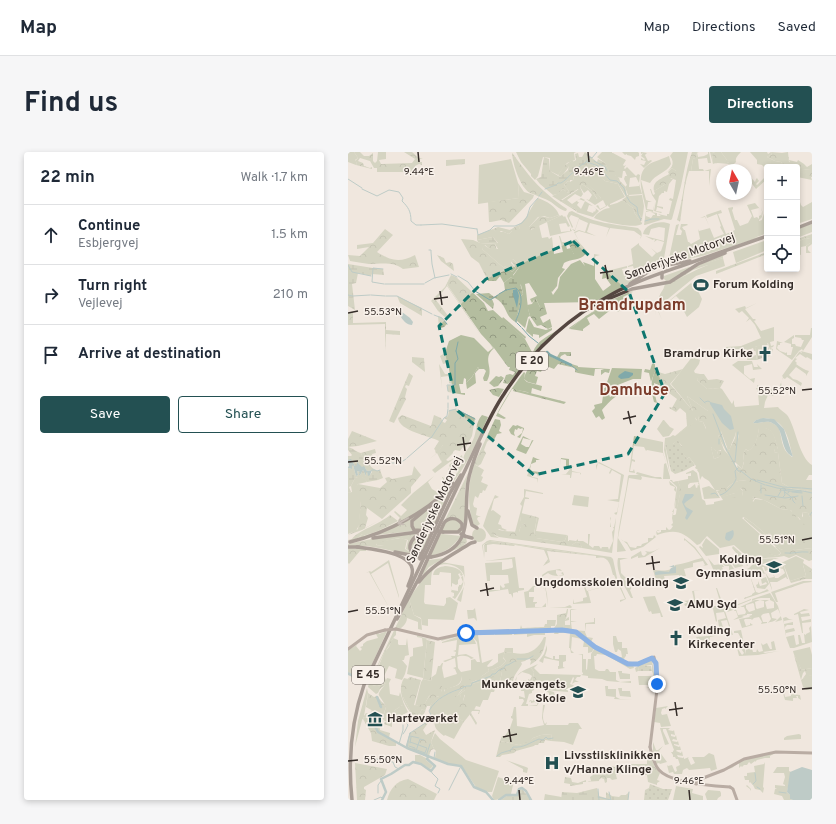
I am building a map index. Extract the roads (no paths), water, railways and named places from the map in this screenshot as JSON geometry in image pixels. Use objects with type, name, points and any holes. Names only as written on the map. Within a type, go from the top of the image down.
[{"type":"highway","points":[[800,226],[812,221]]},
{"type":"highway","name":"Sønderjyske Motorvej","points":[[353,800],[352,758],[358,711],[368,680],[478,444],[506,395],[530,362],[545,346],[568,326],[620,292],[649,279],[764,238]]},
{"type":"highway","name":"Sønderjyske Motorvej","points":[[353,800],[350,758],[351,738],[355,716],[364,685],[386,632],[501,398],[525,365],[557,332],[595,304],[619,290],[643,280],[764,238]]},
{"type":"highway","points":[[608,299],[632,289],[662,284],[674,280],[698,264],[725,253]]},
{"type":"highway","points":[[595,304],[653,268],[687,262],[716,254]]},
{"type":"highway","points":[[662,276],[662,284]]},
{"type":"highway","name":"E 20","points":[[349,542],[382,532],[420,511],[445,492],[464,469],[478,444]]},
{"type":"highway","name":"E 20","points":[[431,558],[443,554],[450,549],[463,535],[467,519],[466,494],[469,476],[478,444]]},
{"type":"highway","points":[[430,533],[464,469]]},
{"type":"highway","points":[[469,476],[467,494],[469,516],[472,525],[476,527]]},
{"type":"highway","points":[[386,632],[428,543],[430,533],[440,512],[438,508],[434,506],[427,508],[412,523],[414,530],[430,533]]},
{"type":"highway","points":[[397,619],[410,594],[444,523],[453,518],[461,523],[462,528],[458,532],[444,533],[430,533],[415,536],[410,543],[410,550],[414,554],[419,554],[428,543]]},
{"type":"highway","name":"E 20","points":[[349,542],[394,534],[430,533]]},
{"type":"highway","points":[[444,533],[462,535],[468,535],[471,533]]},
{"type":"highway","points":[[462,535],[472,538]]},
{"type":"highway","points":[[410,594],[428,572],[441,561],[455,552],[471,543],[475,543],[455,552]]},
{"type":"highway","points":[[348,547],[380,549],[431,558],[446,555],[462,548]]},
{"type":"highway","points":[[357,547],[381,551],[401,557],[408,561],[412,566],[413,572],[405,593]]},
{"type":"main road","points":[[348,649],[364,636],[396,629],[438,639],[470,632],[567,630],[576,632],[595,647],[626,663],[638,664],[653,657]]},
{"type":"main road","points":[[651,728],[658,682],[656,663],[653,657]]},
{"type":"main road","points":[[653,657],[656,680],[650,747],[654,762],[659,770],[666,776],[697,783]]},
{"type":"main road","points":[[697,783],[698,780],[724,770],[744,759],[777,752],[812,754]]},
{"type":"main road","points":[[684,781],[718,788],[730,787],[732,788],[736,800]]},
{"type":"water","points":[[517,289],[519,296],[517,308],[513,290]]},
{"type":"water","points":[[402,312],[410,318],[413,322],[412,325],[402,319],[400,315]]},
{"type":"water","points":[[625,371],[633,373],[633,375],[629,378],[621,379],[618,377],[619,375]]},
{"type":"water","points":[[710,402],[722,405],[731,416],[734,429],[730,430],[722,423]]},
{"type":"water","points":[[763,418],[774,419],[784,429],[793,457],[785,449],[781,434],[776,426],[768,422],[753,423],[756,420]]},
{"type":"water","points":[[351,459],[355,466],[357,465],[357,462],[362,467],[364,466],[367,471],[372,470],[368,476],[367,472],[366,476],[363,470],[360,475],[360,472],[357,471],[358,475],[356,476],[353,465],[352,469],[348,467],[348,460]]},
{"type":"water","points":[[685,494],[694,495],[684,504],[693,511],[687,520],[685,518],[687,513],[682,502]]},
{"type":"water","points":[[733,530],[733,538],[729,541],[726,540],[726,533]]},
{"type":"water","points":[[676,566],[676,573],[655,575],[655,572],[659,571],[669,572],[671,568]]},
{"type":"water","points":[[360,666],[364,672],[363,682],[348,675],[348,672],[355,675]]},
{"type":"water","points":[[802,767],[812,770],[812,800],[793,800],[790,799],[790,795],[787,792],[790,772]]},
{"type":"waterway","points":[[545,189],[564,181],[578,167],[585,163],[590,157],[592,158],[597,152]]},
{"type":"waterway","points":[[594,161],[605,167],[607,171]]},
{"type":"waterway","points":[[587,162],[598,166],[610,180],[617,181],[624,188],[626,195]]},
{"type":"waterway","points":[[348,179],[362,188]]},
{"type":"waterway","points":[[362,189],[377,196],[389,190],[399,192],[403,198],[402,201],[410,212],[411,221],[416,225],[421,225]]},
{"type":"waterway","points":[[539,196],[542,192]]},
{"type":"waterway","points":[[627,197],[630,202],[637,207],[641,220]]},
{"type":"waterway","points":[[477,229],[478,235],[490,230],[494,226],[515,226],[522,223],[527,217],[530,207],[538,198]]},
{"type":"waterway","points":[[645,221],[659,219]]},
{"type":"waterway","points":[[421,225],[442,224],[477,229]]},
{"type":"waterway","points":[[429,250],[431,250],[435,278]]},
{"type":"waterway","points":[[348,265],[352,272],[371,276]]},
{"type":"waterway","points":[[383,269],[373,268],[372,282],[384,284]]},
{"type":"waterway","points":[[451,274],[457,277]]},
{"type":"waterway","points":[[425,283],[434,278],[449,275]]},
{"type":"waterway","points":[[458,276],[468,282],[475,291],[490,300],[498,295]]},
{"type":"waterway","points":[[385,284],[424,284]]},
{"type":"waterway","points":[[499,294],[506,290],[516,288],[519,291],[521,304],[516,322]]},
{"type":"waterway","points":[[348,295],[370,295]]},
{"type":"waterway","points":[[371,295],[385,296]]},
{"type":"waterway","points":[[386,296],[397,296],[432,314]]},
{"type":"waterway","points":[[434,315],[442,318],[447,324]]},
{"type":"waterway","points":[[517,323],[521,327]]},
{"type":"waterway","points":[[522,328],[538,343]]},
{"type":"waterway","points":[[456,351],[458,342]]},
{"type":"waterway","points":[[448,391],[447,385],[455,385],[455,363],[458,359],[456,351]]},
{"type":"waterway","points":[[547,352],[550,355],[571,365]]},
{"type":"waterway","points":[[572,366],[577,370]]},
{"type":"waterway","points":[[700,398],[705,403]]},
{"type":"waterway","points":[[705,402],[710,402]]},
{"type":"waterway","points":[[448,403],[448,408]]},
{"type":"waterway","points":[[407,458],[431,438],[444,418],[447,416],[448,409]]},
{"type":"waterway","points":[[449,411],[456,409]]},
{"type":"waterway","points":[[458,410],[475,419]]},
{"type":"waterway","points":[[713,414],[727,451]]},
{"type":"waterway","points":[[735,462],[738,432]]},
{"type":"waterway","points":[[719,439],[719,444]]},
{"type":"waterway","points":[[728,452],[738,471],[741,471],[751,479],[765,485]]},
{"type":"waterway","points":[[387,463],[400,463],[406,459]]},
{"type":"waterway","points":[[736,478],[735,471],[738,468]]},
{"type":"waterway","points":[[372,470],[380,470]]},
{"type":"waterway","points":[[720,495],[730,489],[736,479]]},
{"type":"waterway","points":[[757,480],[783,487],[801,488]]},
{"type":"waterway","points":[[761,485],[761,493]]},
{"type":"waterway","points":[[766,485],[802,491]]},
{"type":"waterway","points":[[802,488],[812,489]]},
{"type":"waterway","points":[[783,497],[785,495],[784,489]]},
{"type":"waterway","points":[[781,490],[789,491]]},
{"type":"waterway","points":[[778,496],[781,491]]},
{"type":"waterway","points":[[788,493],[789,491],[802,492]]},
{"type":"waterway","points":[[803,491],[812,493]]},
{"type":"waterway","points":[[785,492],[791,497]]},
{"type":"waterway","points":[[792,492],[802,493]]},
{"type":"waterway","points":[[711,494],[715,493],[718,496]]},
{"type":"waterway","points":[[765,495],[785,498],[792,497],[795,503]]},
{"type":"waterway","points":[[792,497],[798,496]]},
{"type":"waterway","points":[[802,496],[803,506]]},
{"type":"waterway","points":[[785,553],[808,552]]},
{"type":"waterway","points":[[517,659],[528,659],[533,656]]},
{"type":"waterway","points":[[431,715],[429,711],[439,699],[453,691],[463,688],[464,686],[471,686],[472,683],[495,674],[506,665],[515,661]]},
{"type":"waterway","points":[[377,697],[381,707]]},
{"type":"waterway","points":[[407,748],[410,733],[430,720],[429,717]]},
{"type":"waterway","points":[[375,721],[375,726],[378,732],[407,748],[448,764],[461,766],[474,787],[486,792],[493,800]]},
{"type":"waterway","points":[[403,734],[408,725],[407,724]]},
{"type":"waterway","points":[[399,744],[403,725]]},
{"type":"waterway","points":[[406,747],[410,733]]},
{"type":"waterway","points":[[410,736],[419,738]]},
{"type":"waterway","points":[[410,743],[411,737]]},
{"type":"waterway","points":[[497,756],[511,750],[513,747],[523,746],[539,739],[543,740],[546,737],[548,739],[553,738]]},
{"type":"waterway","points":[[416,751],[420,739],[424,740]]},
{"type":"waterway","points":[[410,742],[427,748],[424,755]]},
{"type":"waterway","points":[[426,756],[430,744]]},
{"type":"waterway","points":[[409,746],[415,748],[415,751]]},
{"type":"waterway","points":[[417,750],[425,753]]},
{"type":"waterway","points":[[434,758],[435,752]]},
{"type":"waterway","points":[[382,800],[386,792],[381,779],[413,762],[421,764],[431,771],[435,766],[427,759],[428,757]]},
{"type":"waterway","points":[[373,758],[393,762],[395,767],[399,769]]},
{"type":"waterway","points":[[449,790],[461,766]]},
{"type":"waterway","points":[[431,770],[438,779],[435,786],[440,789],[438,793]]},
{"type":"waterway","points":[[753,784],[756,781],[755,773]]},
{"type":"waterway","points":[[378,793],[378,785],[381,781]]},
{"type":"waterway","points":[[499,800],[506,795],[517,795],[519,789],[522,788],[526,791],[531,800]]},
{"type":"waterway","points":[[598,789],[599,800]]},
{"type":"waterway","points":[[609,792],[611,800]]},
{"type":"waterway","points":[[628,800],[629,792]]},
{"type":"waterway","points":[[779,792],[786,793]]},
{"type":"waterway","points":[[374,800],[381,797],[382,798]]},
{"type":"waterway","points":[[598,797],[611,800]]},
{"type":"place","name":"Forum Kolding","points":[[701,285]]},
{"type":"place","name":"Bramdrup Kirke","points":[[765,354]]},
{"type":"place","name":"Kolding Gymnasium","points":[[774,567]]},
{"type":"place","name":"Ungdomsskolen Kolding","points":[[681,583]]},
{"type":"place","name":"AMU Syd","points":[[675,605]]},
{"type":"place","name":"Kolding Kirkecenter","points":[[676,638]]},
{"type":"place","name":"Munkevængets Skole","points":[[578,692]]},
{"type":"place","name":"Harteværket","points":[[375,719]]},
{"type":"place","name":"Livsstilsklinikken v/Hanne Klinge","points":[[552,763]]},
{"type":"district","name":"Bramdrupdam","points":[[632,306]]},
{"type":"district","name":"Damhuse","points":[[634,391]]}]
